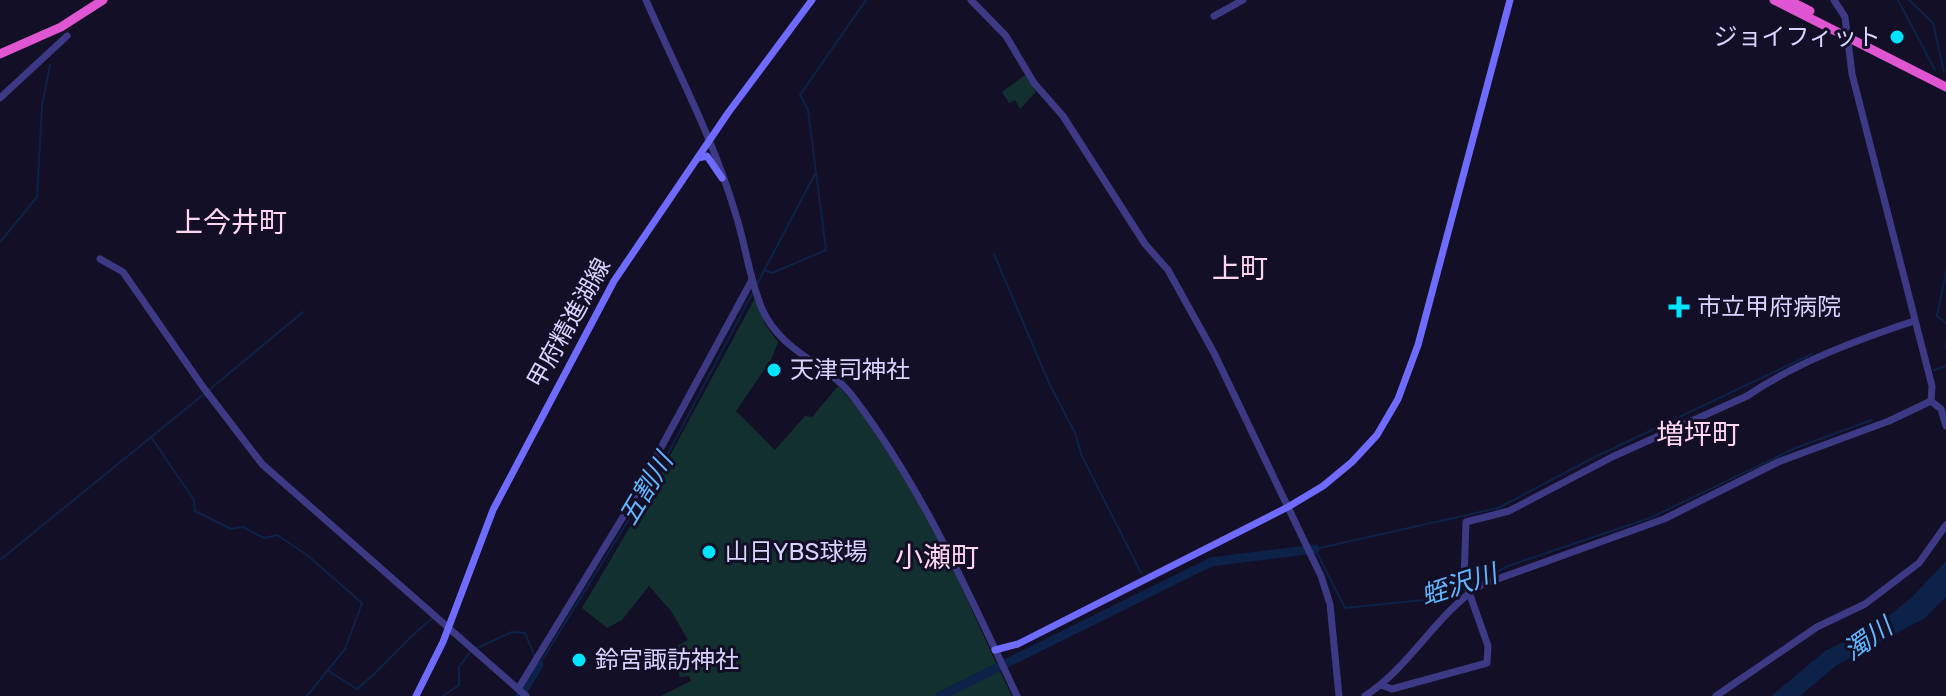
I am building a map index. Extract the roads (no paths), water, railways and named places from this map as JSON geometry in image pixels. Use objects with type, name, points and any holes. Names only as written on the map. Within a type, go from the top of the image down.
[{"type":"highway","points":[[0,54],[61,27],[103,0]]},
{"type":"highway","points":[[1774,0],[1946,80]]},
{"type":"highway","points":[[1788,0],[1946,87]]},
{"type":"main road","name":"甲府精進湖線","points":[[416,696],[448,629],[484,529],[628,258],[812,0]]},
{"type":"main road","points":[[995,650],[1018,644],[1288,507],[1352,462],[1377,435],[1398,399],[1418,345],[1510,0]]},
{"type":"main road","points":[[698,158],[707,156],[722,178]]},
{"type":"street","points":[[646,0],[696,104],[735,212],[763,311],[780,337],[839,381],[891,450],[930,518],[1017,696]]},
{"type":"street","points":[[971,0],[1006,36],[1034,83],[1063,116],[1145,244],[1168,270],[1208,341],[1311,554],[1330,604],[1339,696]]},
{"type":"street","points":[[1214,16],[1243,0]]},
{"type":"street","points":[[1834,0],[1845,17],[1852,74],[1932,386],[1931,401]]},
{"type":"street","points":[[0,98],[67,36]]},
{"type":"street","points":[[100,259],[123,272],[203,387],[262,464],[522,692],[536,659],[626,512],[754,285]]},
{"type":"street","points":[[1381,685],[1392,689],[1402,687],[1487,663],[1488,646],[1467,589],[1466,522],[1509,511],[1589,468],[1747,396],[1768,381],[1865,338],[1914,321]]},
{"type":"street","points":[[1931,401],[1941,409],[1946,426]]},
{"type":"street","points":[[1365,696],[1413,656],[1467,589],[1664,519],[1778,462],[1889,421],[1931,401]]},
{"type":"street","points":[[1716,696],[1817,627],[1865,604],[1919,563],[1946,525]]},
{"type":"water","name":"濁川","points":[[1946,561],[1946,597],[1925,618],[1837,665],[1800,696],[1771,696],[1825,651],[1877,625],[1911,598]]},
{"type":"waterway","points":[[764,270],[772,273],[826,250],[808,110],[800,95],[866,0]]},
{"type":"waterway","name":"蛭沢川","points":[[1898,0],[1935,70]]},
{"type":"waterway","points":[[1909,0],[1933,23],[1944,72]]},
{"type":"waterway","points":[[0,242],[37,197],[42,106],[50,65]]},
{"type":"waterway","name":"五割川","points":[[756,286],[815,174]]},
{"type":"waterway","points":[[994,254],[1049,383],[1076,435],[1081,454],[1141,573]]},
{"type":"waterway","name":"蛭沢川","points":[[1946,272],[1937,316],[1946,323]]},
{"type":"waterway","name":"五割川","points":[[537,663],[539,665],[660,469],[753,292]]},
{"type":"waterway","points":[[209,390],[303,312]]},
{"type":"waterway","name":"蛭沢川","points":[[1946,344],[1946,349]]},
{"type":"waterway","name":"蛭沢川","points":[[1812,354],[1593,458],[1498,508],[1315,549],[1345,608],[1423,600],[1464,589],[1508,566],[1650,518],[1793,449],[1872,420]]},
{"type":"waterway","name":"蛭沢川","points":[[1934,370],[1946,366]]},
{"type":"waterway","points":[[0,560],[204,394]]},
{"type":"waterway","points":[[151,437],[194,500],[195,511],[231,529],[243,527],[264,538],[277,535],[307,555],[362,603],[345,649],[307,696]]},
{"type":"waterway","name":"蛭沢川","points":[[940,696],[1211,562],[1315,549]]},
{"type":"waterway","name":"五割川","points":[[327,670],[357,689],[434,617]]},
{"type":"waterway","name":"五割川","points":[[477,648],[512,632],[525,633],[535,657]]},
{"type":"waterway","name":"五割川","points":[[443,696],[459,685],[459,667],[471,651]]},
{"type":"waterway","points":[[520,696],[539,665]]},
{"type":"place","name":"ジョイフィット","points":[[1897,37]]},
{"type":"place","name":"市立甲府病院","points":[[1679,307]]},
{"type":"place","name":"天津司神社","points":[[774,370]]},
{"type":"place","name":"山日YBS球場","points":[[709,552]]},
{"type":"place","name":"鈴宮諏訪神社","points":[[579,660]]},
{"type":"district","name":"上今井町","points":[[231,222]]},
{"type":"district","name":"上町","points":[[1240,268]]},
{"type":"district","name":"増坪町","points":[[1698,434]]},
{"type":"district","name":"小瀬町","points":[[937,557]]}]
